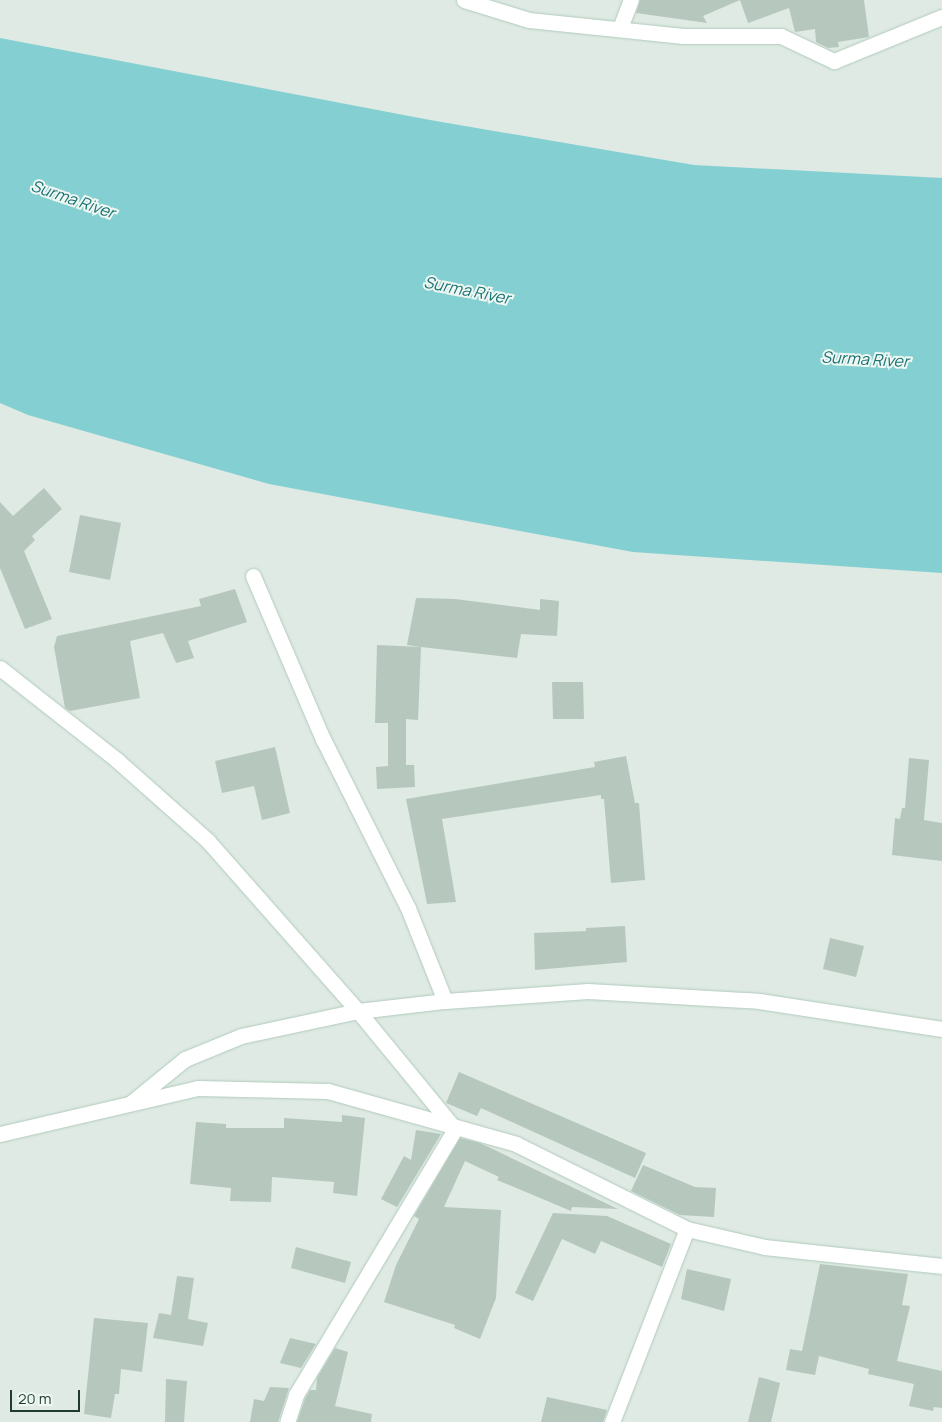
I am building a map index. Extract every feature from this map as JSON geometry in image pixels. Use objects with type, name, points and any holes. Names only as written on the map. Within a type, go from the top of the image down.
[{"type":"street","points":[[464,0],[529,20],[683,36],[781,36],[834,61],[942,17]]},
{"type":"street","points":[[620,28],[631,0]]},
{"type":"street","points":[[253,576],[323,739],[408,908],[445,1001]]},
{"type":"street","points":[[0,668],[118,761],[208,841],[358,1011],[456,1129]]},
{"type":"street","points":[[132,1102],[185,1059],[241,1036],[358,1011],[445,1001],[598,991],[759,1001],[942,1029]]},
{"type":"street","points":[[0,1134],[198,1088],[328,1091],[456,1129],[516,1144],[686,1229],[765,1247],[942,1266]]},
{"type":"street","points":[[288,1422],[296,1395],[456,1129]]},
{"type":"street","points":[[612,1422],[686,1229]]},
{"type":"water","name":"Surma River","points":[[0,38],[430,120],[694,165],[942,178],[942,573],[633,552],[269,484],[28,415],[0,403]]},
{"type":"building","points":[[640,0],[740,0],[703,16],[707,23],[636,13]]},
{"type":"building","points":[[740,0],[864,0],[869,37],[838,42],[839,47],[828,48],[816,42],[815,29],[795,32],[789,8],[748,23]]},
{"type":"building","points":[[44,488],[62,509],[32,536],[35,540],[24,551],[52,619],[25,629],[0,568],[0,502],[13,516]]},
{"type":"building","points":[[80,515],[121,523],[110,580],[69,572]]},
{"type":"building","points":[[235,589],[247,622],[188,641],[194,658],[176,663],[163,633],[130,641],[140,698],[70,711],[65,708],[54,647],[57,636],[201,606],[199,599]]},
{"type":"building","points":[[416,598],[455,599],[540,610],[540,599],[559,601],[557,636],[521,634],[517,658],[407,645]]},
{"type":"building","points":[[377,645],[421,647],[418,720],[406,719],[406,765],[414,765],[415,787],[377,789],[376,767],[388,766],[388,723],[375,723]]},
{"type":"building","points":[[552,682],[583,682],[584,719],[553,719]]},
{"type":"building","points":[[275,747],[290,813],[262,820],[254,786],[222,793],[215,761]]},
{"type":"building","points":[[626,756],[635,803],[639,803],[645,880],[611,883],[604,799],[601,799],[601,795],[442,819],[456,902],[427,904],[406,799],[595,767],[594,762]]},
{"type":"building","points":[[909,758],[929,760],[924,820],[942,823],[942,861],[892,855],[895,818],[900,819],[902,808],[905,808]]},
{"type":"building","points":[[625,926],[627,962],[535,970],[534,933],[586,931],[586,928]]},
{"type":"building","points":[[830,938],[864,946],[856,977],[823,969]]},
{"type":"building","points":[[459,1072],[646,1153],[635,1178],[481,1108],[477,1116],[446,1103]]},
{"type":"building","points":[[342,1115],[365,1118],[357,1196],[333,1193],[334,1182],[272,1177],[271,1202],[230,1201],[231,1188],[190,1184],[196,1122],[226,1124],[226,1128],[284,1128],[284,1118],[342,1122]]},
{"type":"building","points":[[416,1130],[441,1134],[397,1207],[381,1199],[404,1156],[411,1160]]},
{"type":"building","points":[[460,1138],[480,1143],[618,1209],[572,1207],[571,1211],[497,1180],[499,1177],[465,1161],[444,1207],[501,1210],[496,1298],[480,1339],[454,1328],[455,1325],[384,1302],[396,1265],[419,1219],[414,1216]]},
{"type":"building","points":[[643,1165],[695,1187],[716,1188],[714,1217],[680,1215],[631,1191]]},
{"type":"building","points":[[553,1213],[607,1216],[671,1244],[662,1267],[601,1241],[595,1254],[562,1239],[533,1301],[515,1293]]},
{"type":"building","points":[[296,1247],[351,1262],[345,1283],[291,1268]]},
{"type":"building","points":[[820,1264],[908,1274],[902,1305],[910,1306],[897,1361],[942,1371],[942,1408],[934,1407],[933,1411],[909,1406],[914,1384],[868,1374],[869,1369],[819,1356],[815,1375],[786,1370],[790,1349],[802,1351]]},
{"type":"building","points":[[687,1269],[731,1279],[724,1311],[681,1299]]},
{"type":"building","points":[[177,1276],[194,1278],[188,1319],[208,1323],[203,1346],[153,1338],[159,1313],[171,1315]]},
{"type":"building","points":[[94,1318],[148,1323],[142,1372],[121,1369],[119,1394],[115,1394],[111,1418],[84,1414]]},
{"type":"building","points":[[290,1338],[316,1344],[301,1368],[280,1363]]},
{"type":"building","points":[[335,1348],[348,1352],[335,1406],[372,1414],[371,1422],[297,1422],[305,1399],[310,1390],[316,1390],[317,1378]]},
{"type":"building","points":[[759,1377],[780,1383],[771,1422],[748,1422]]},
{"type":"building","points":[[166,1379],[187,1381],[184,1422],[165,1422]]},
{"type":"building","points":[[270,1387],[289,1388],[278,1422],[250,1422],[254,1399],[264,1401]]},
{"type":"building","points":[[547,1397],[607,1410],[603,1422],[541,1422]]}]
